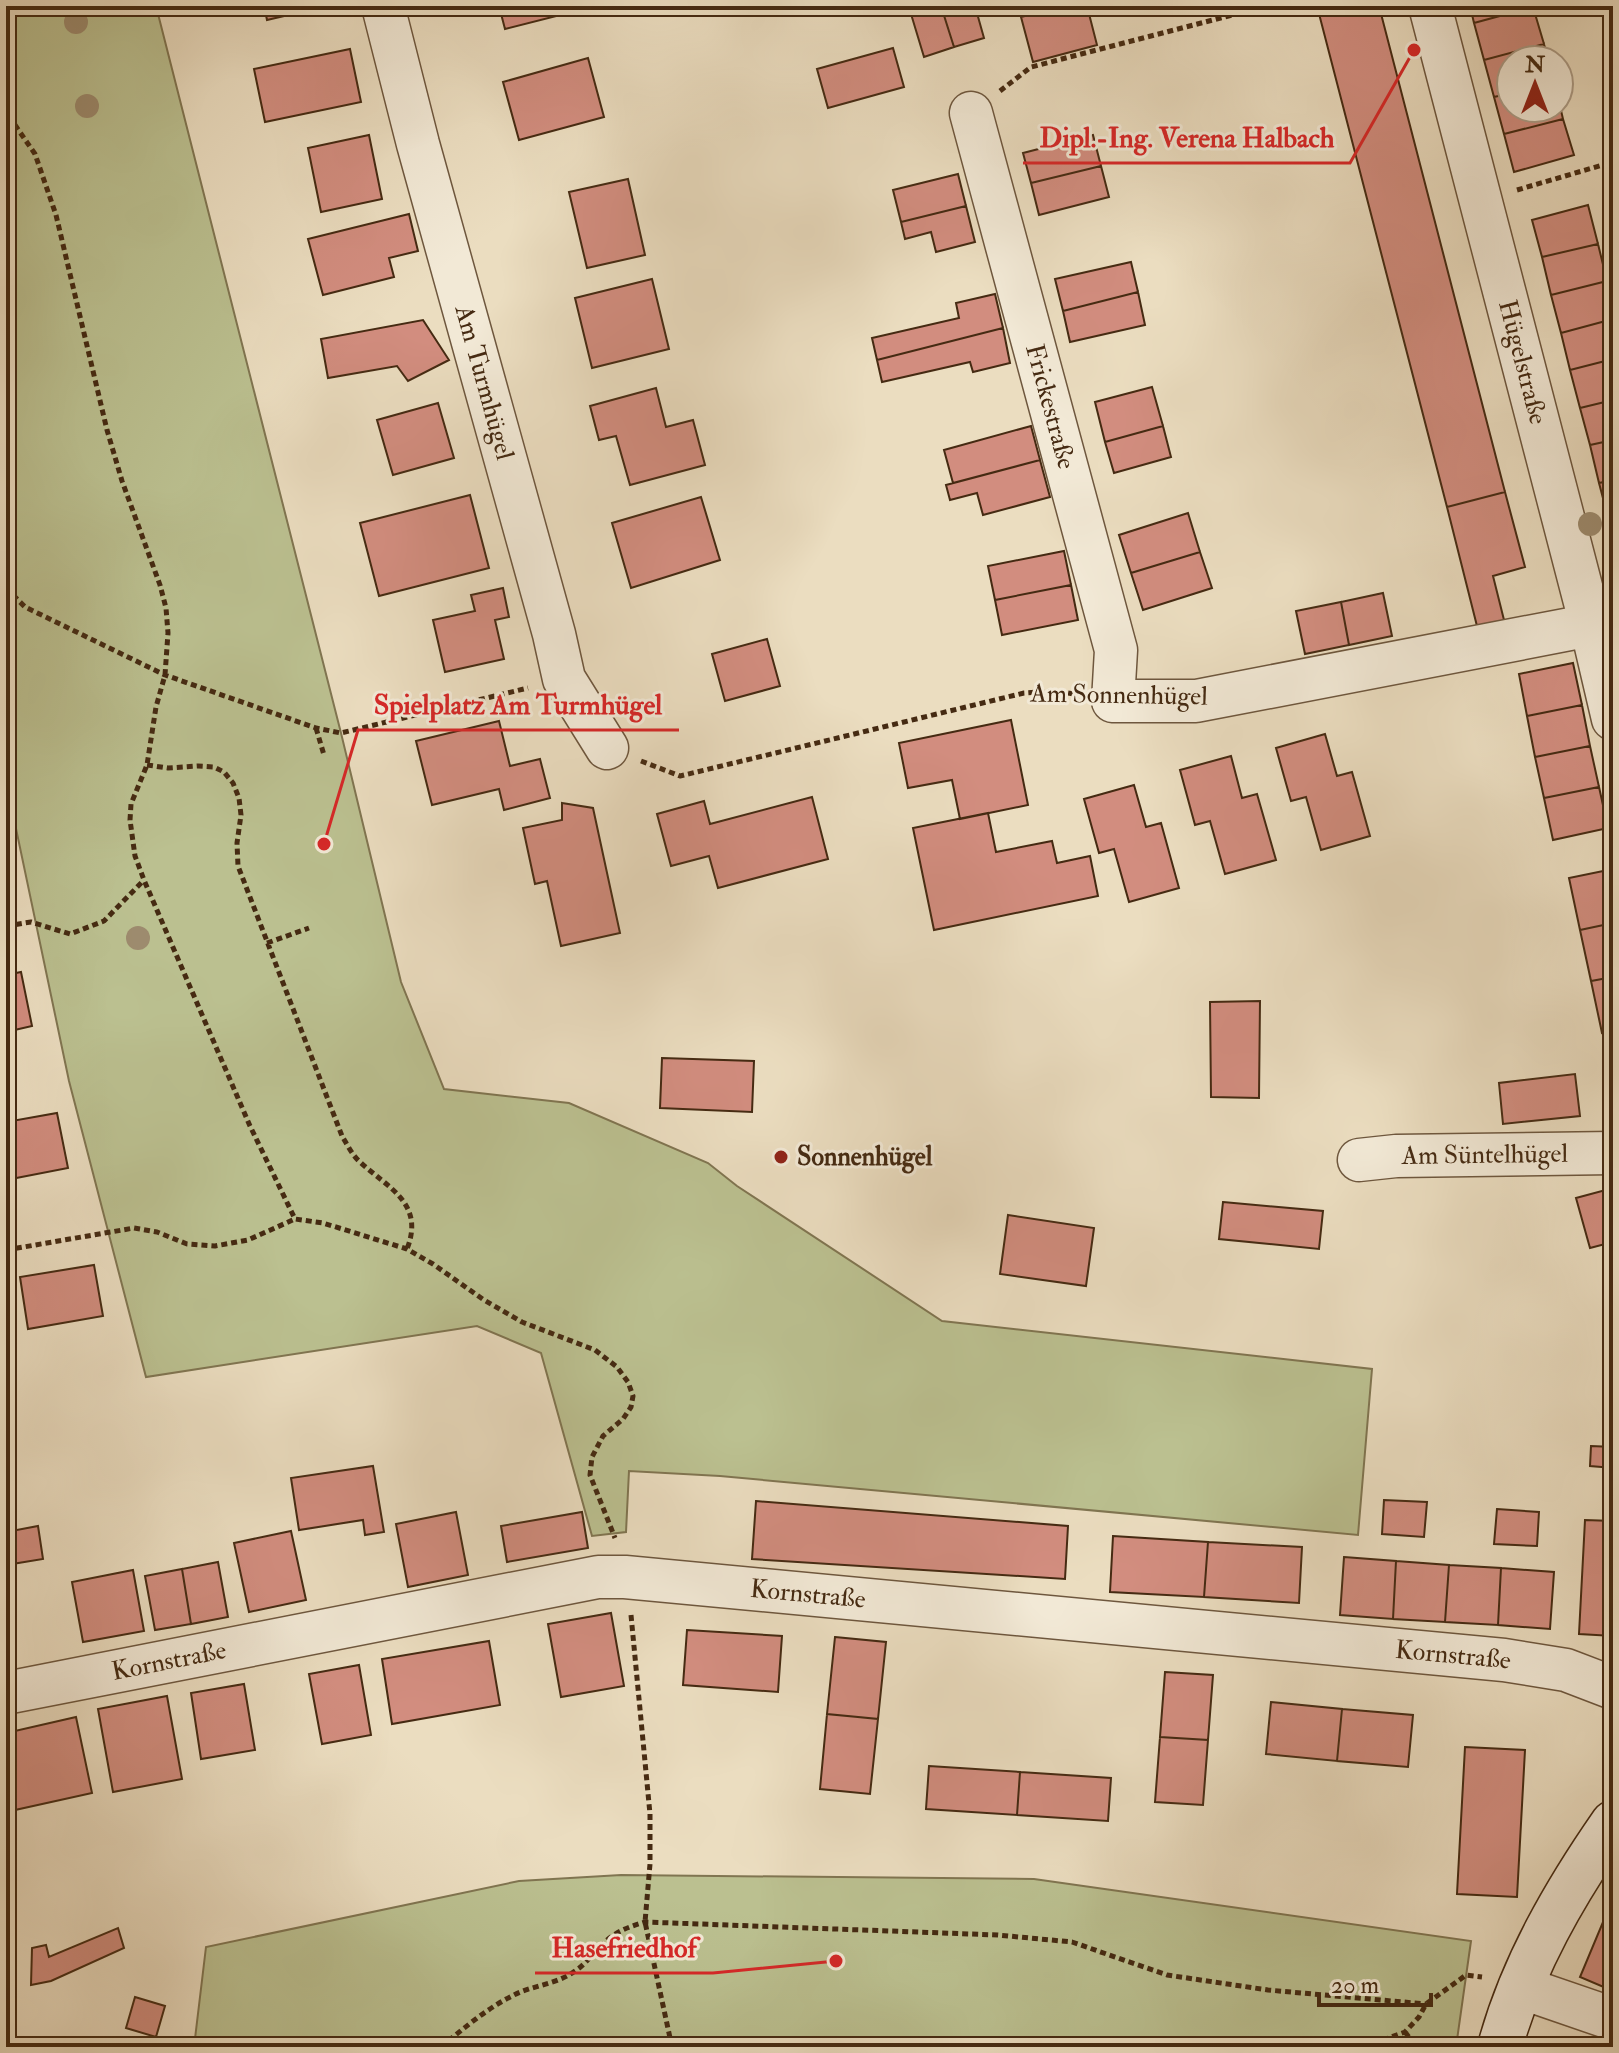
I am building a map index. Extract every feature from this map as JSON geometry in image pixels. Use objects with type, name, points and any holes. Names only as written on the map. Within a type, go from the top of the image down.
[{"type":"street","name":"Am Turmhügel","points":[[383,6],[564,679],[607,748]]},
{"type":"street","name":"Hügelstraße","points":[[1430,6],[1613,719]]},
{"type":"street","name":"Frickestraße","points":[[971,113],[1116,650],[1113,701]]},
{"type":"street","name":"Am Sonnenhügel","points":[[1113,701],[1196,701],[1591,625]]},
{"type":"street","name":"Am Süntelhügel","points":[[1359,1160],[1396,1156],[1613,1153]]},
{"type":"street","name":"Kornstraße","points":[[6,1693],[598,1577],[1504,1660],[1566,1670],[1613,1688]]},
{"type":"street","points":[[1501,1982],[1539,1945],[1567,1894],[1613,1823]]},
{"type":"street","points":[[1501,1982],[1613,2019]]},
{"type":"street","points":[[1500,2047],[1508,2017],[1501,1982]]},
{"type":"path","points":[[971,113],[1031,67],[1267,6]]},
{"type":"path","points":[[6,120],[15,125],[35,154],[56,215],[111,443],[166,608],[165,675],[156,707],[147,765],[131,804],[135,856],[250,1126],[295,1219]]},
{"type":"path","points":[[1481,200],[1613,162]]},
{"type":"path","points":[[6,588],[25,607],[165,675],[316,728],[341,733],[564,679]]},
{"type":"path","name":"Am Sonnenhügel","points":[[607,748],[680,776],[1024,693],[1056,691],[1113,701]]},
{"type":"path","points":[[316,728],[324,755]]},
{"type":"path","points":[[147,765],[214,767],[224,772],[233,783],[241,815],[238,866],[342,1136],[357,1160],[390,1185],[404,1201],[412,1219],[412,1234],[407,1249]]},
{"type":"path","points":[[6,926],[31,922],[70,934],[104,921],[144,880]]},
{"type":"path","points":[[267,943],[309,928]]},
{"type":"path","points":[[6,1250],[134,1228],[157,1232],[187,1244],[215,1246],[248,1240],[295,1219],[323,1223],[407,1249],[522,1322],[595,1350],[617,1367],[628,1382],[633,1396],[631,1407],[623,1419],[603,1436],[592,1457],[590,1475],[617,1543]]},
{"type":"path","points":[[630,1606],[650,1814],[645,1922],[672,2047]]},
{"type":"path","points":[[441,2047],[492,2007],[513,1995],[574,1973],[623,1928],[645,1922],[998,1935],[1072,1942],[1167,1975],[1268,1990],[1426,2004]]},
{"type":"path","points":[[1364,2047],[1405,2032],[1426,2004],[1466,1975],[1501,1982]]},
{"type":"path","points":[[1405,2032],[1413,2047]]},
{"type":"green space","points":[[6,6],[156,6],[341,733],[401,982],[444,1089],[569,1103],[708,1163],[737,1186],[942,1321],[1372,1369],[1358,1535],[720,1476],[629,1471],[626,1532],[592,1536],[541,1353],[477,1326],[146,1377],[69,1081],[6,781]]},
{"type":"green space","points":[[621,1875],[1034,1879],[1471,1941],[1456,2047],[194,2047],[206,1947],[519,1881]]},
{"type":"building","points":[[264,6],[327,6],[267,20]]},
{"type":"building","points":[[499,6],[591,6],[592,7],[505,29]]},
{"type":"building","points":[[941,6],[954,47],[924,57],[911,14]]},
{"type":"building","points":[[941,6],[975,6],[984,38],[954,47]]},
{"type":"building","points":[[1064,6],[1087,6],[1097,45],[1033,62],[1021,17]]},
{"type":"building","points":[[1317,6],[1379,6],[1505,492],[1447,507]]},
{"type":"building","points":[[1470,6],[1533,6],[1533,7],[1474,23]]},
{"type":"building","points":[[1533,7],[1544,44],[1495,44],[1495,57],[1484,60],[1474,23]]},
{"type":"building","points":[[893,48],[904,87],[828,108],[817,69]]},
{"type":"building","points":[[350,49],[361,102],[265,122],[254,69]]},
{"type":"building","points":[[1495,57],[1495,97],[1494,97],[1484,60]]},
{"type":"building","points":[[588,58],[604,117],[519,140],[503,82]]},
{"type":"building","points":[[1501,124],[1543,124],[1504,134]]},
{"type":"building","points":[[1543,124],[1565,124],[1574,155],[1514,172],[1504,134]]},
{"type":"building","points":[[369,135],[382,199],[321,212],[308,148]]},
{"type":"building","points":[[1093,135],[1101,166],[1031,183],[1023,153]]},
{"type":"building","points":[[1101,166],[1109,197],[1039,215],[1031,183]]},
{"type":"building","points":[[958,174],[966,206],[901,222],[893,190]]},
{"type":"building","points":[[628,179],[645,255],[587,268],[569,192]]},
{"type":"building","points":[[1588,205],[1598,244],[1542,257],[1532,220]]},
{"type":"building","points":[[966,206],[975,242],[936,252],[931,232],[905,239],[901,222]]},
{"type":"building","points":[[409,214],[418,251],[389,258],[394,277],[323,295],[308,239]]},
{"type":"building","points":[[1598,244],[1607,281],[1551,295],[1542,257]]},
{"type":"building","points":[[1131,262],[1138,292],[1063,311],[1055,279]]},
{"type":"building","points":[[652,279],[669,349],[592,368],[575,298]]},
{"type":"building","points":[[1607,281],[1613,319],[1561,333],[1551,295]]},
{"type":"building","points":[[1138,292],[1145,325],[1070,342],[1063,311]]},
{"type":"building","points":[[995,294],[1003,328],[877,360],[872,338],[959,318],[956,303]]},
{"type":"building","points":[[1613,319],[1613,359],[1570,370],[1561,333]]},
{"type":"building","points":[[423,320],[449,360],[408,381],[397,366],[328,378],[321,339]]},
{"type":"building","points":[[1003,328],[1010,363],[973,372],[970,362],[882,382],[877,360]]},
{"type":"building","points":[[1613,359],[1613,400],[1580,408],[1570,370]]},
{"type":"building","points":[[1152,387],[1163,426],[1105,442],[1095,402]]},
{"type":"building","points":[[656,388],[666,427],[693,420],[705,465],[630,485],[616,436],[599,440],[590,406]]},
{"type":"building","points":[[1613,400],[1613,440],[1590,445],[1580,408]]},
{"type":"building","points":[[438,403],[454,458],[393,475],[377,420]]},
{"type":"building","points":[[1031,426],[1040,460],[953,483],[944,450]]},
{"type":"building","points":[[1163,426],[1171,457],[1114,473],[1105,442]]},
{"type":"building","points":[[1613,440],[1613,480],[1599,483],[1590,445]]},
{"type":"building","points":[[1040,460],[1050,497],[983,515],[977,493],[950,500],[946,485]]},
{"type":"building","points":[[1613,480],[1613,520],[1609,521],[1599,483]]},
{"type":"building","points":[[1505,492],[1525,567],[1493,576],[1505,624],[1478,630],[1447,507]]},
{"type":"building","points":[[470,495],[489,568],[379,596],[360,523]]},
{"type":"building","points":[[701,497],[720,560],[631,588],[612,523]]},
{"type":"building","points":[[1188,513],[1200,552],[1131,573],[1119,535]]},
{"type":"building","points":[[1064,551],[1071,585],[995,600],[988,566]]},
{"type":"building","points":[[1200,552],[1212,588],[1143,610],[1131,573]]},
{"type":"building","points":[[1071,585],[1078,620],[1002,635],[995,600]]},
{"type":"building","points":[[503,588],[509,617],[495,620],[504,659],[445,672],[433,620],[475,611],[471,595]]},
{"type":"building","points":[[1383,593],[1392,636],[1349,645],[1341,602]]},
{"type":"building","points":[[1341,602],[1349,645],[1305,654],[1296,611]]},
{"type":"building","points":[[767,639],[780,686],[725,701],[712,654]]},
{"type":"building","points":[[1573,663],[1582,705],[1527,716],[1519,674]]},
{"type":"building","points":[[1582,705],[1590,746],[1535,757],[1527,716]]},
{"type":"building","points":[[1011,720],[1028,805],[960,819],[952,780],[908,788],[899,743]]},
{"type":"building","points":[[499,721],[510,766],[540,759],[550,798],[504,810],[499,789],[432,805],[416,741]]},
{"type":"building","points":[[1325,734],[1337,776],[1352,772],[1370,836],[1321,850],[1306,797],[1291,801],[1276,748]]},
{"type":"building","points":[[1590,746],[1599,787],[1544,798],[1535,757]]},
{"type":"building","points":[[1231,756],[1242,798],[1257,794],[1276,860],[1225,874],[1210,821],[1195,825],[1180,770]]},
{"type":"building","points":[[1134,785],[1146,827],[1161,823],[1179,888],[1129,902],[1114,849],[1099,853],[1084,799]]},
{"type":"building","points":[[1599,787],[1608,828],[1553,840],[1544,798]]},
{"type":"building","points":[[812,797],[828,859],[718,888],[709,856],[671,866],[657,814],[704,801],[710,824]]},
{"type":"building","points":[[562,803],[593,808],[620,933],[561,946],[547,881],[535,884],[523,828],[562,820]]},
{"type":"building","points":[[988,813],[996,852],[1052,841],[1057,863],[1090,856],[1098,896],[934,930],[913,828]]},
{"type":"building","points":[[1613,869],[1613,923],[1580,930],[1569,878]]},
{"type":"building","points":[[1613,923],[1613,977],[1591,981],[1580,930]]},
{"type":"building","points":[[21,972],[32,1026],[6,1032],[6,975]]},
{"type":"building","points":[[1613,977],[1613,1031],[1602,1033],[1591,981]]},
{"type":"building","points":[[1260,1001],[1259,1098],[1211,1097],[1210,1002]]},
{"type":"building","points":[[662,1058],[754,1061],[752,1112],[660,1108]]},
{"type":"building","points":[[1575,1074],[1580,1116],[1503,1124],[1499,1083]]},
{"type":"building","points":[[57,1113],[68,1168],[6,1180],[6,1122]]},
{"type":"building","points":[[1613,1188],[1613,1242],[1590,1248],[1576,1198]]},
{"type":"building","points":[[1223,1202],[1323,1211],[1319,1249],[1219,1239]]},
{"type":"building","points":[[1008,1215],[1094,1228],[1086,1286],[1000,1274]]},
{"type":"building","points":[[94,1265],[103,1316],[28,1329],[20,1277]]},
{"type":"building","points":[[1591,1446],[1613,1447],[1613,1468],[1590,1466]]},
{"type":"building","points":[[373,1466],[384,1532],[365,1535],[363,1520],[299,1530],[291,1478]]},
{"type":"building","points":[[1384,1500],[1427,1502],[1424,1537],[1382,1534]]},
{"type":"building","points":[[756,1501],[1068,1526],[1065,1579],[752,1559]]},
{"type":"building","points":[[1497,1509],[1539,1512],[1537,1546],[1494,1544]]},
{"type":"building","points":[[456,1512],[468,1575],[408,1587],[396,1524]]},
{"type":"building","points":[[582,1512],[588,1548],[507,1562],[501,1526]]},
{"type":"building","points":[[1585,1520],[1613,1521],[1613,1636],[1579,1634]]},
{"type":"building","points":[[38,1526],[43,1559],[6,1565],[6,1532]]},
{"type":"building","points":[[291,1531],[306,1600],[249,1612],[234,1543]]},
{"type":"building","points":[[1113,1536],[1208,1542],[1204,1597],[1110,1592]]},
{"type":"building","points":[[1208,1542],[1302,1547],[1299,1603],[1204,1597]]},
{"type":"building","points":[[1344,1557],[1396,1561],[1393,1619],[1340,1615]]},
{"type":"building","points":[[1396,1561],[1449,1565],[1445,1622],[1393,1619]]},
{"type":"building","points":[[218,1562],[228,1617],[191,1624],[182,1569]]},
{"type":"building","points":[[1449,1565],[1501,1568],[1498,1625],[1445,1622]]},
{"type":"building","points":[[1501,1568],[1554,1572],[1550,1629],[1498,1625]]},
{"type":"building","points":[[182,1569],[191,1624],[155,1630],[145,1576]]},
{"type":"building","points":[[133,1570],[144,1631],[83,1642],[72,1582]]},
{"type":"building","points":[[611,1613],[624,1686],[561,1697],[548,1624]]},
{"type":"building","points":[[687,1630],[782,1636],[778,1692],[683,1685]]},
{"type":"building","points":[[835,1637],[886,1642],[878,1719],[827,1714]]},
{"type":"building","points":[[489,1641],[500,1705],[392,1724],[382,1659]]},
{"type":"building","points":[[359,1665],[371,1735],[322,1744],[309,1674]]},
{"type":"building","points":[[1165,1672],[1213,1675],[1208,1740],[1160,1737]]},
{"type":"building","points":[[244,1684],[255,1750],[201,1759],[191,1693]]},
{"type":"building","points":[[167,1696],[182,1779],[113,1792],[98,1709]]},
{"type":"building","points":[[1271,1702],[1342,1709],[1337,1761],[1266,1754]]},
{"type":"building","points":[[1342,1709],[1413,1715],[1408,1767],[1337,1761]]},
{"type":"building","points":[[827,1714],[878,1719],[870,1794],[820,1789]]},
{"type":"building","points":[[76,1717],[92,1793],[15,1810],[6,1768],[6,1733]]},
{"type":"building","points":[[1160,1737],[1208,1740],[1203,1805],[1155,1802]]},
{"type":"building","points":[[1465,1747],[1525,1750],[1517,1897],[1457,1894]]},
{"type":"building","points":[[929,1766],[1020,1772],[1017,1815],[926,1809]]},
{"type":"building","points":[[1020,1772],[1111,1778],[1108,1821],[1017,1815]]},
{"type":"building","points":[[1603,1922],[1613,1926],[1613,1991],[1580,1977]]},
{"type":"building","points":[[118,1928],[124,1948],[51,1981],[31,1985],[32,1948],[46,1945],[49,1957]]},
{"type":"building","points":[[135,1997],[165,2006],[156,2037],[126,2028]]},
{"type":"place","name":"Dipl.-Ing. Verena Halbach","points":[[1414,50]]},
{"type":"place","name":"Spielplatz Am Turmhügel","points":[[324,844]]},
{"type":"place","name":"Sonnenhügel","points":[[781,1157]]},
{"type":"place","name":"Hasefriedhof","points":[[836,1961]]}]
